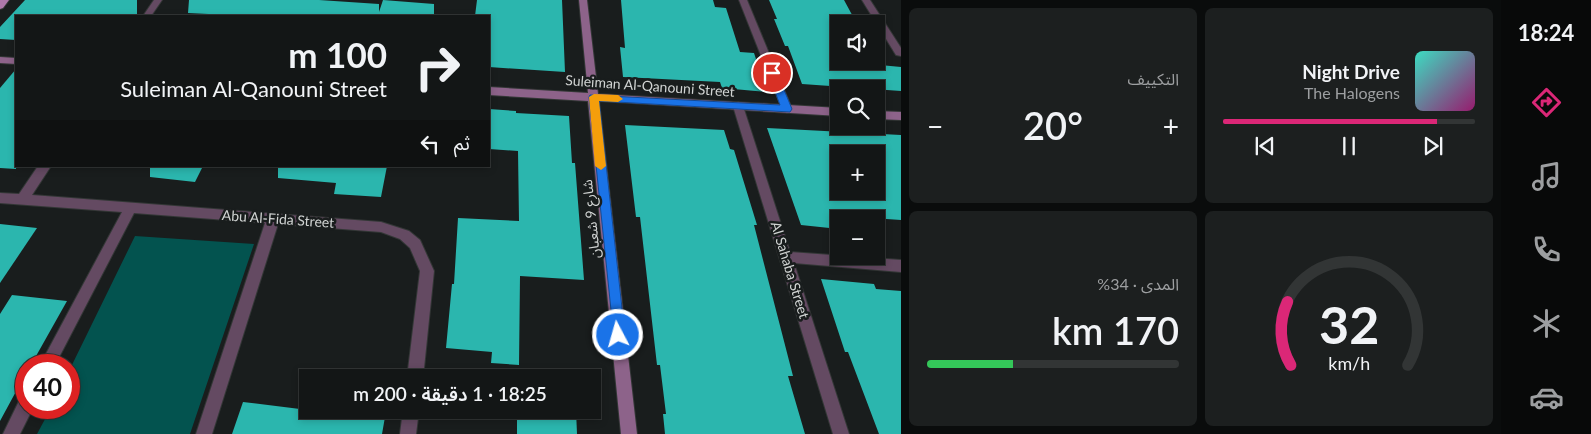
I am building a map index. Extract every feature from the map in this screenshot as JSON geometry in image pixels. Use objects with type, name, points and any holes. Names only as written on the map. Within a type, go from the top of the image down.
[{"type":"main road","points":[[0,6],[5,0]]},
{"type":"street","points":[[148,15],[158,0]]},
{"type":"street","name":"شارع 9 شعبان","points":[[583,0],[629,434]]},
{"type":"street","points":[[743,0],[787,109]]},
{"type":"street","points":[[866,0],[899,53]]},
{"type":"street","points":[[0,60],[15,61]]},
{"type":"street","name":"Suleiman Al-Qanouni Street","points":[[490,91],[830,111]]},
{"type":"street","name":"Al Sahaba Street","points":[[738,106],[841,434]]},
{"type":"street","points":[[885,115],[901,116]]},
{"type":"street","points":[[22,200],[44,167]]},
{"type":"street","name":"Abu Al-Fida Street","points":[[0,198],[381,227],[404,235],[415,244],[427,271],[416,369]]},
{"type":"street","points":[[53,354],[131,208]]},
{"type":"street","points":[[204,434],[273,219]]},
{"type":"street","points":[[786,258],[901,266]]},
{"type":"street","points":[[10,434],[18,419]]},
{"type":"street","points":[[408,434],[410,419]]},
{"type":"shaded area","points":[[135,236],[254,244],[190,434],[37,434],[45,419],[80,419],[80,354],[77,354]]},
{"type":"building","points":[[25,0],[137,0],[137,15],[15,15],[15,40],[0,39],[0,27]]},
{"type":"building","points":[[189,0],[319,0],[379,4],[379,12],[383,0],[434,4],[434,15],[229,15],[188,13]]},
{"type":"building","points":[[477,0],[562,0],[565,72],[490,67],[490,15],[475,15]]},
{"type":"building","points":[[621,0],[713,0],[715,7],[726,8],[740,52],[754,53],[767,92],[722,88],[720,82],[623,77],[620,47],[625,48]]},
{"type":"building","points":[[769,0],[844,0],[852,15],[830,15],[830,70],[885,70],[885,65],[901,67],[901,91],[885,90],[885,80],[830,80],[830,86],[802,84],[788,46],[785,46],[774,19],[777,19]]},
{"type":"building","points":[[15,70],[16,169],[0,168],[0,88]]},
{"type":"building","points":[[490,109],[516,111],[516,113],[569,116],[572,163],[575,163],[584,280],[520,276],[519,365],[491,363],[492,352],[446,348],[452,284],[454,284],[458,218],[519,221],[518,151],[490,149]]},
{"type":"building","points":[[625,125],[724,130],[730,149],[734,150],[757,225],[754,225],[793,376],[788,376],[805,434],[665,434],[663,414],[666,414],[660,365],[657,365],[640,217],[636,217]]},
{"type":"building","points":[[767,128],[830,131],[830,135],[901,135],[901,220],[885,219],[885,210],[830,210],[830,228],[801,225]]},
{"type":"building","points":[[150,167],[202,167],[195,182],[150,177]]},
{"type":"building","points":[[278,167],[387,167],[381,197],[334,194],[336,183],[278,178]]},
{"type":"building","points":[[0,224],[37,228],[0,283]]},
{"type":"building","points":[[821,279],[874,284],[876,289],[901,291],[901,434],[879,434],[848,352],[845,352]]},
{"type":"building","points":[[12,295],[67,301],[37,354],[15,354],[15,393],[0,421],[0,314]]},
{"type":"building","points":[[243,402],[299,409],[299,419],[385,419],[382,434],[232,434]]},
{"type":"building","points":[[517,419],[576,419],[577,434],[517,434]]},
{"type":"slow traffic","points":[[601,166],[594,97],[618,99]]},
{"type":"route","points":[[618,335],[594,97],[787,109],[772,73]]}]
